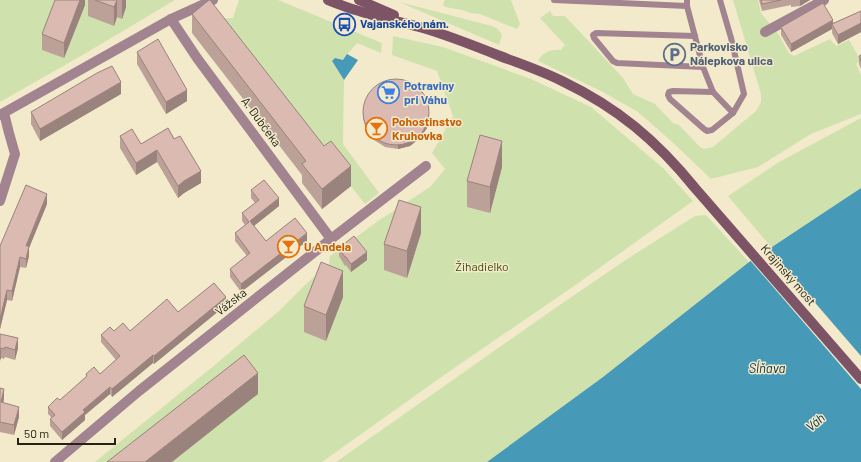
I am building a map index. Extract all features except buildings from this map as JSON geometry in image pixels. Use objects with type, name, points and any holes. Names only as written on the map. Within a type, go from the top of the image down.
[{"type":"main road","points":[[328,0],[359,11],[425,28]]},
{"type":"main road","points":[[359,0],[425,28]]},
{"type":"main road","name":"Krajinský most","points":[[425,28],[562,80],[593,97],[624,117],[648,138],[678,168],[861,379]]},
{"type":"street","points":[[0,200],[15,154],[2,114],[205,0]]},
{"type":"street","points":[[196,4],[213,0]]},
{"type":"street","points":[[765,32],[824,0]]},
{"type":"street","name":"A. Dubčeka","points":[[171,19],[201,63],[331,240]]},
{"type":"street","name":"Vážska","points":[[55,462],[139,391],[426,166]]},
{"type":"lane","points":[[554,0],[687,3],[703,66],[713,92],[733,113]]},
{"type":"lane","points":[[713,92],[673,91],[669,92],[668,95],[670,99],[707,131],[712,130],[733,113],[744,94],[731,38],[720,0]]},
{"type":"lane","points":[[695,36],[596,33],[593,36],[613,61],[617,63],[703,66]]},
{"type":"green space","points":[[0,0],[175,0],[0,102]]},
{"type":"green space","points":[[239,0],[278,0],[382,43],[381,53],[357,43],[343,60],[332,61],[344,80],[343,144],[379,193],[365,204],[331,161],[210,19],[233,18]]},
{"type":"green space","points":[[445,0],[511,0],[520,24],[517,29],[480,14],[445,7],[443,4]]},
{"type":"green space","points":[[733,0],[758,0],[761,13],[779,35],[789,53],[794,56],[830,39],[836,46],[849,40],[861,61],[856,64],[861,75],[861,114],[811,134],[758,167],[711,179],[638,112],[603,92],[538,61],[545,53],[554,50],[561,50],[565,45],[540,18],[550,11],[553,16],[565,16],[623,78],[633,94],[655,104],[673,123],[679,125],[700,147],[704,149],[713,147],[756,111],[761,102],[761,94]]},
{"type":"green space","points":[[399,2],[492,26],[498,29],[502,35],[499,45]]},
{"type":"green space","name":"Žihadielko","points":[[393,36],[443,47],[531,79],[591,107],[663,168],[693,201],[322,462],[95,462],[280,310],[329,264],[330,256],[378,221],[430,187],[445,169],[432,153],[453,116],[437,71],[392,55]]},
{"type":"green space","points":[[861,118],[861,188],[771,247],[728,196],[779,162]]},
{"type":"green space","points":[[706,215],[749,262],[603,377],[487,462],[336,462],[624,261],[695,216]]},
{"type":"water","points":[[347,54],[358,60],[344,80],[332,61],[335,58],[343,60]]},
{"type":"water","name":"Sĺňava","points":[[861,188],[861,462],[487,462],[603,377],[749,262]]},
{"type":"pier","points":[[767,247],[861,356],[861,389],[749,259]]},
{"type":"place","name":"Vajanského nám.","points":[[344,24]]},
{"type":"place","name":"Parkovisko Nálepkova ulica","points":[[675,54]]},
{"type":"place","name":"Potraviny pri Váhu","points":[[389,93]]},
{"type":"place","name":"Pohostinstvo Kruhovka","points":[[376,129]]},
{"type":"place","name":"U Andela","points":[[288,247]]},
{"type":"water label","name":"Váh","points":[[815,422]]}]
